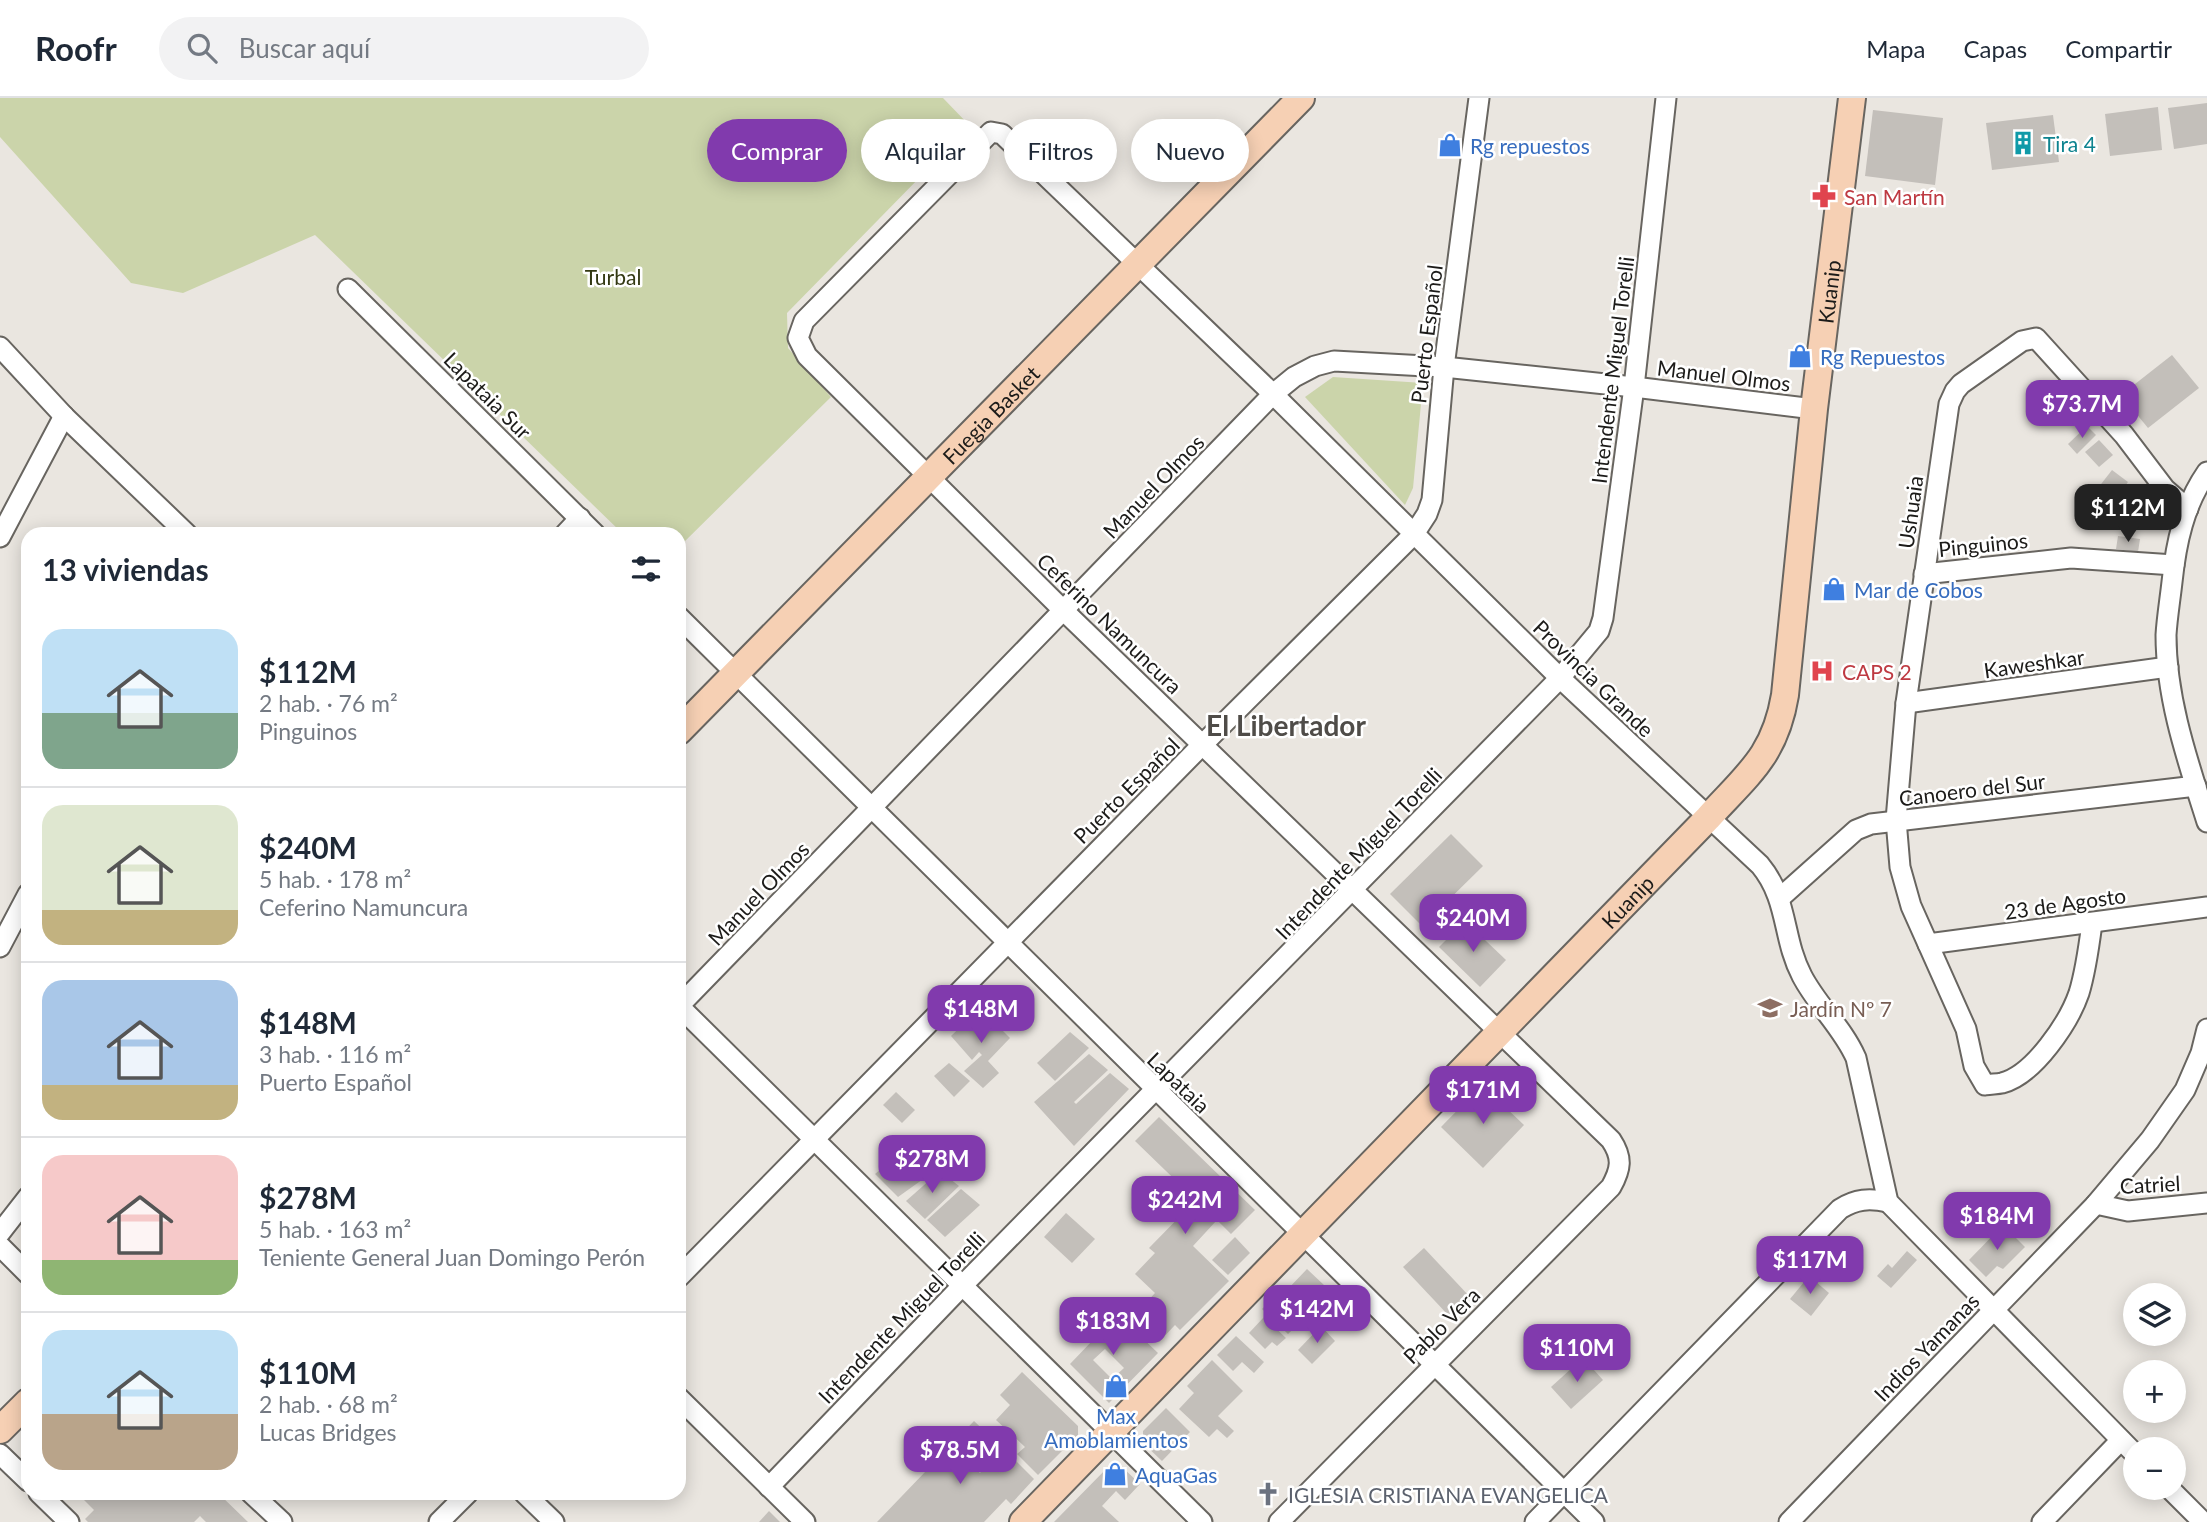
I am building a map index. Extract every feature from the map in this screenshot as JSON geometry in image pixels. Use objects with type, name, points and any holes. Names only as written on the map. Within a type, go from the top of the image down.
[{"type":"main road","name":"Fuegia Basket","points":[[686,723],[1301,98]]},
{"type":"main road","name":"Kuanip","points":[[1023,1522],[1708,818],[1766,753],[1781,718],[1785,695],[1814,409],[1852,98]]},
{"type":"main road","points":[[0,1430],[21,1409]]},
{"type":"street","name":"Puerto Español","points":[[686,1270],[1202,745],[1414,534],[1427,514],[1432,500],[1444,367],[1479,98]]},
{"type":"street","name":"Intendente Miguel Torelli","points":[[769,1487],[962,1286],[1560,678],[1599,631],[1603,618],[1634,387],[1666,98]]},
{"type":"street","name":"Provincia Grande","points":[[807,356],[798,338],[804,321],[991,132],[1002,134],[1138,262],[1560,678],[1771,878],[1780,898],[1791,948],[1801,975],[1826,1014],[1850,1043],[1856,1058],[1888,1202]]},
{"type":"street","name":"Lapataia Sur","points":[[348,289],[588,527]]},
{"type":"street","name":"Ushuaia","points":[[2092,923],[2078,996],[2063,1024],[2041,1056],[2024,1070],[2004,1083],[1986,1084],[1978,1076],[1966,1029],[1911,906],[1900,867],[1896,820],[1906,704],[1949,404],[1955,391],[2022,341],[2036,338],[2124,435],[2165,489],[2188,509]]},
{"type":"street","points":[[0,347],[64,416],[180,527]]},
{"type":"street","name":"Ceferino Namuncura","points":[[807,356],[1064,611],[1611,1140],[1620,1154]]},
{"type":"street","name":"Manuel Olmos","points":[[686,999],[1273,394],[1294,377],[1315,366],[1334,360],[1444,367],[1814,409]]},
{"type":"street","points":[[0,537],[64,416]]},
{"type":"street","points":[[2207,472],[2197,486],[2177,540],[2166,634],[2176,718],[2207,822]]},
{"type":"street","points":[[572,527],[580,518]]},
{"type":"street","name":"Pinguinos","points":[[1924,574],[2071,558],[2174,565]]},
{"type":"street","points":[[686,624],[734,672]]},
{"type":"street","name":"Kaweshkar","points":[[1906,704],[2168,667]]},
{"type":"street","name":"Lapataia","points":[[734,672],[1594,1522]]},
{"type":"street","name":"Canoero del Sur","points":[[1780,898],[1856,830],[1871,824],[2196,786]]},
{"type":"street","points":[[0,947],[21,907]]},
{"type":"street","name":"23 de Agosto","points":[[1928,944],[2207,907]]},
{"type":"street","points":[[686,1013],[1202,1522]]},
{"type":"street","name":"Indios Yamanas","points":[[1789,1522],[2096,1204],[2150,1140],[2185,1090],[2201,1053],[2207,1030]]},
{"type":"street","name":"Pablo Vera","points":[[1279,1522],[1611,1188],[1619,1172],[1620,1154]]},
{"type":"street","points":[[1535,1522],[1840,1209],[1852,1202],[1870,1198],[1888,1202],[2123,1442]]},
{"type":"street","name":"Catriel","points":[[2096,1204],[2128,1211],[2207,1203]]},
{"type":"street","points":[[0,1233],[21,1206]]},
{"type":"street","points":[[0,1246],[21,1267]]},
{"type":"street","points":[[686,1405],[805,1522]]},
{"type":"street","points":[[2042,1522],[2123,1451]]},
{"type":"street","points":[[0,1454],[21,1474]]},
{"type":"street","points":[[46,1500],[69,1522]]},
{"type":"street","points":[[258,1500],[282,1522]]},
{"type":"street","points":[[439,1522],[461,1500]]},
{"type":"street","points":[[531,1500],[554,1522]]},
{"type":"street","points":[[2180,1500],[2203,1522]]},
{"type":"green space","name":"Turbal","points":[[0,98],[943,98],[963,119],[861,119],[861,182],[915,182],[787,313],[788,348],[831,397],[686,540],[686,527],[616,527],[315,235],[183,293],[131,283],[0,137]]},
{"type":"green space","points":[[1333,377],[1423,383],[1413,488],[1405,505],[1305,397]]},
{"type":"building","points":[[2207,103],[2207,144],[2174,149],[2168,108]]},
{"type":"building","points":[[2158,107],[2162,150],[2110,156],[2105,114]]},
{"type":"building","points":[[1873,110],[1943,118],[1935,185],[1865,176]]},
{"type":"building","name":"Tira 4","points":[[2053,115],[2059,162],[1992,170],[1986,123]]},
{"type":"building","points":[[2172,355],[2199,388],[2148,428],[2121,395]]},
{"type":"building","points":[[2087,426],[2096,435],[2077,454],[2068,444]]},
{"type":"building","points":[[2099,440],[2113,455],[2099,467],[2085,452]]},
{"type":"building","points":[[2112,470],[2128,482],[2115,500],[2098,488]]},
{"type":"building","points":[[2130,491],[2150,496],[2144,517],[2124,512]]},
{"type":"building","points":[[2118,536],[2140,539],[2138,552],[2116,549]]},
{"type":"building","points":[[1451,834],[1483,866],[1422,926],[1390,894]]},
{"type":"building","points":[[1465,921],[1506,960],[1480,987],[1439,947]]},
{"type":"building","points":[[980,1008],[1010,1038],[988,1061],[999,1073],[983,1088],[964,1071],[982,1055],[979,1052],[972,1060],[951,1036]]},
{"type":"building","points":[[1070,1032],[1089,1048],[1055,1081],[1037,1063]]},
{"type":"building","points":[[1089,1054],[1108,1070],[1074,1102],[1076,1104],[1110,1073],[1129,1089],[1074,1146],[1034,1102]]},
{"type":"building","points":[[949,1063],[970,1081],[954,1097],[934,1076]]},
{"type":"building","points":[[1482,1085],[1524,1125],[1483,1168],[1441,1127]]},
{"type":"building","points":[[896,1092],[915,1110],[902,1123],[883,1105]]},
{"type":"building","points":[[1159,1117],[1255,1210],[1231,1234],[1217,1220],[1193,1246],[1229,1281],[1180,1330],[1175,1325],[1159,1342],[1132,1318],[1155,1293],[1135,1274],[1155,1253],[1149,1248],[1196,1200],[1135,1141]]},
{"type":"building","points":[[906,1148],[933,1172],[898,1197],[875,1174]]},
{"type":"building","points":[[940,1171],[959,1186],[925,1219],[906,1201]]},
{"type":"building","points":[[961,1189],[980,1205],[945,1237],[927,1220]]},
{"type":"building","points":[[1066,1213],[1095,1239],[1072,1263],[1044,1237]]},
{"type":"building","points":[[2003,1225],[2025,1247],[2003,1269],[1997,1266],[1986,1277],[1969,1260]]},
{"type":"building","points":[[1235,1237],[1250,1253],[1228,1275],[1212,1260]]},
{"type":"building","points":[[1424,1248],[1470,1297],[1449,1316],[1403,1267]]},
{"type":"building","points":[[1907,1251],[1917,1260],[1891,1288],[1877,1276],[1888,1264],[1892,1268]]},
{"type":"building","points":[[1307,1269],[1324,1285],[1303,1308],[1309,1314],[1288,1334],[1262,1309],[1283,1288],[1286,1291]]},
{"type":"building","points":[[1809,1276],[1829,1293],[1811,1316],[1790,1299]]},
{"type":"building","points":[[1113,1310],[1158,1353],[1109,1403],[1070,1364],[1094,1339],[1089,1334]],"holes":[[[1105,1349],[1124,1368],[1112,1379],[1093,1360]]]},
{"type":"building","points":[[1264,1317],[1286,1338],[1277,1346],[1272,1342],[1265,1349],[1249,1333]]},
{"type":"building","points":[[1321,1326],[1335,1341],[1312,1364],[1298,1350]]},
{"type":"building","points":[[1236,1336],[1264,1362],[1254,1373],[1242,1362],[1233,1371],[1217,1355]]},
{"type":"building","points":[[1583,1358],[1603,1380],[1571,1409],[1551,1387]]},
{"type":"building","points":[[1212,1360],[1243,1391],[1218,1416],[1234,1431],[1227,1438],[1217,1429],[1209,1437],[1179,1409],[1194,1393],[1187,1386]]},
{"type":"building","points":[[1022,1372],[1078,1426],[1078,1435],[1038,1475],[1017,1454],[1025,1447],[996,1420],[1010,1405],[1000,1395]]},
{"type":"building","points":[[1166,1408],[1190,1432],[1162,1461],[1143,1443],[1143,1431]]},
{"type":"building","points":[[974,1421],[993,1439],[969,1463],[980,1473],[992,1460],[1002,1469],[1013,1458],[1034,1479],[1011,1504],[1006,1499],[984,1522],[877,1522]]},
{"type":"building","points":[[1110,1465],[1120,1465],[1140,1484],[1125,1500],[1116,1491],[1102,1506],[1119,1522],[1054,1522]]},
{"type":"building","points":[[84,1500],[225,1500],[248,1522],[206,1522],[200,1516],[194,1522],[88,1522],[85,1519],[94,1510]]},
{"type":"building","points":[[769,1511],[780,1522],[759,1522]]},
{"type":"place","name":"Tira 4","points":[[2023,143]]},
{"type":"place","name":"Rg repuestos","points":[[1450,145]]},
{"type":"place","name":"San Martín","points":[[1824,196]]},
{"type":"place","name":"Rg Repuestos","points":[[1800,356]]},
{"type":"place","name":"Mar de Cobos","points":[[1834,589]]},
{"type":"place","name":"CAPS 2","points":[[1822,671]]},
{"type":"place","name":"Jardín Nº 7","points":[[1770,1008]]},
{"type":"place","name":"Max Amoblamientos","points":[[1116,1386]]},
{"type":"place","name":"AquaGas","points":[[1115,1474]]},
{"type":"place","name":"IGLESIA CRISTIANA EVANGELICA","points":[[1268,1494]]},
{"type":"district","name":"El Libertador","points":[[1286,725]]}]
